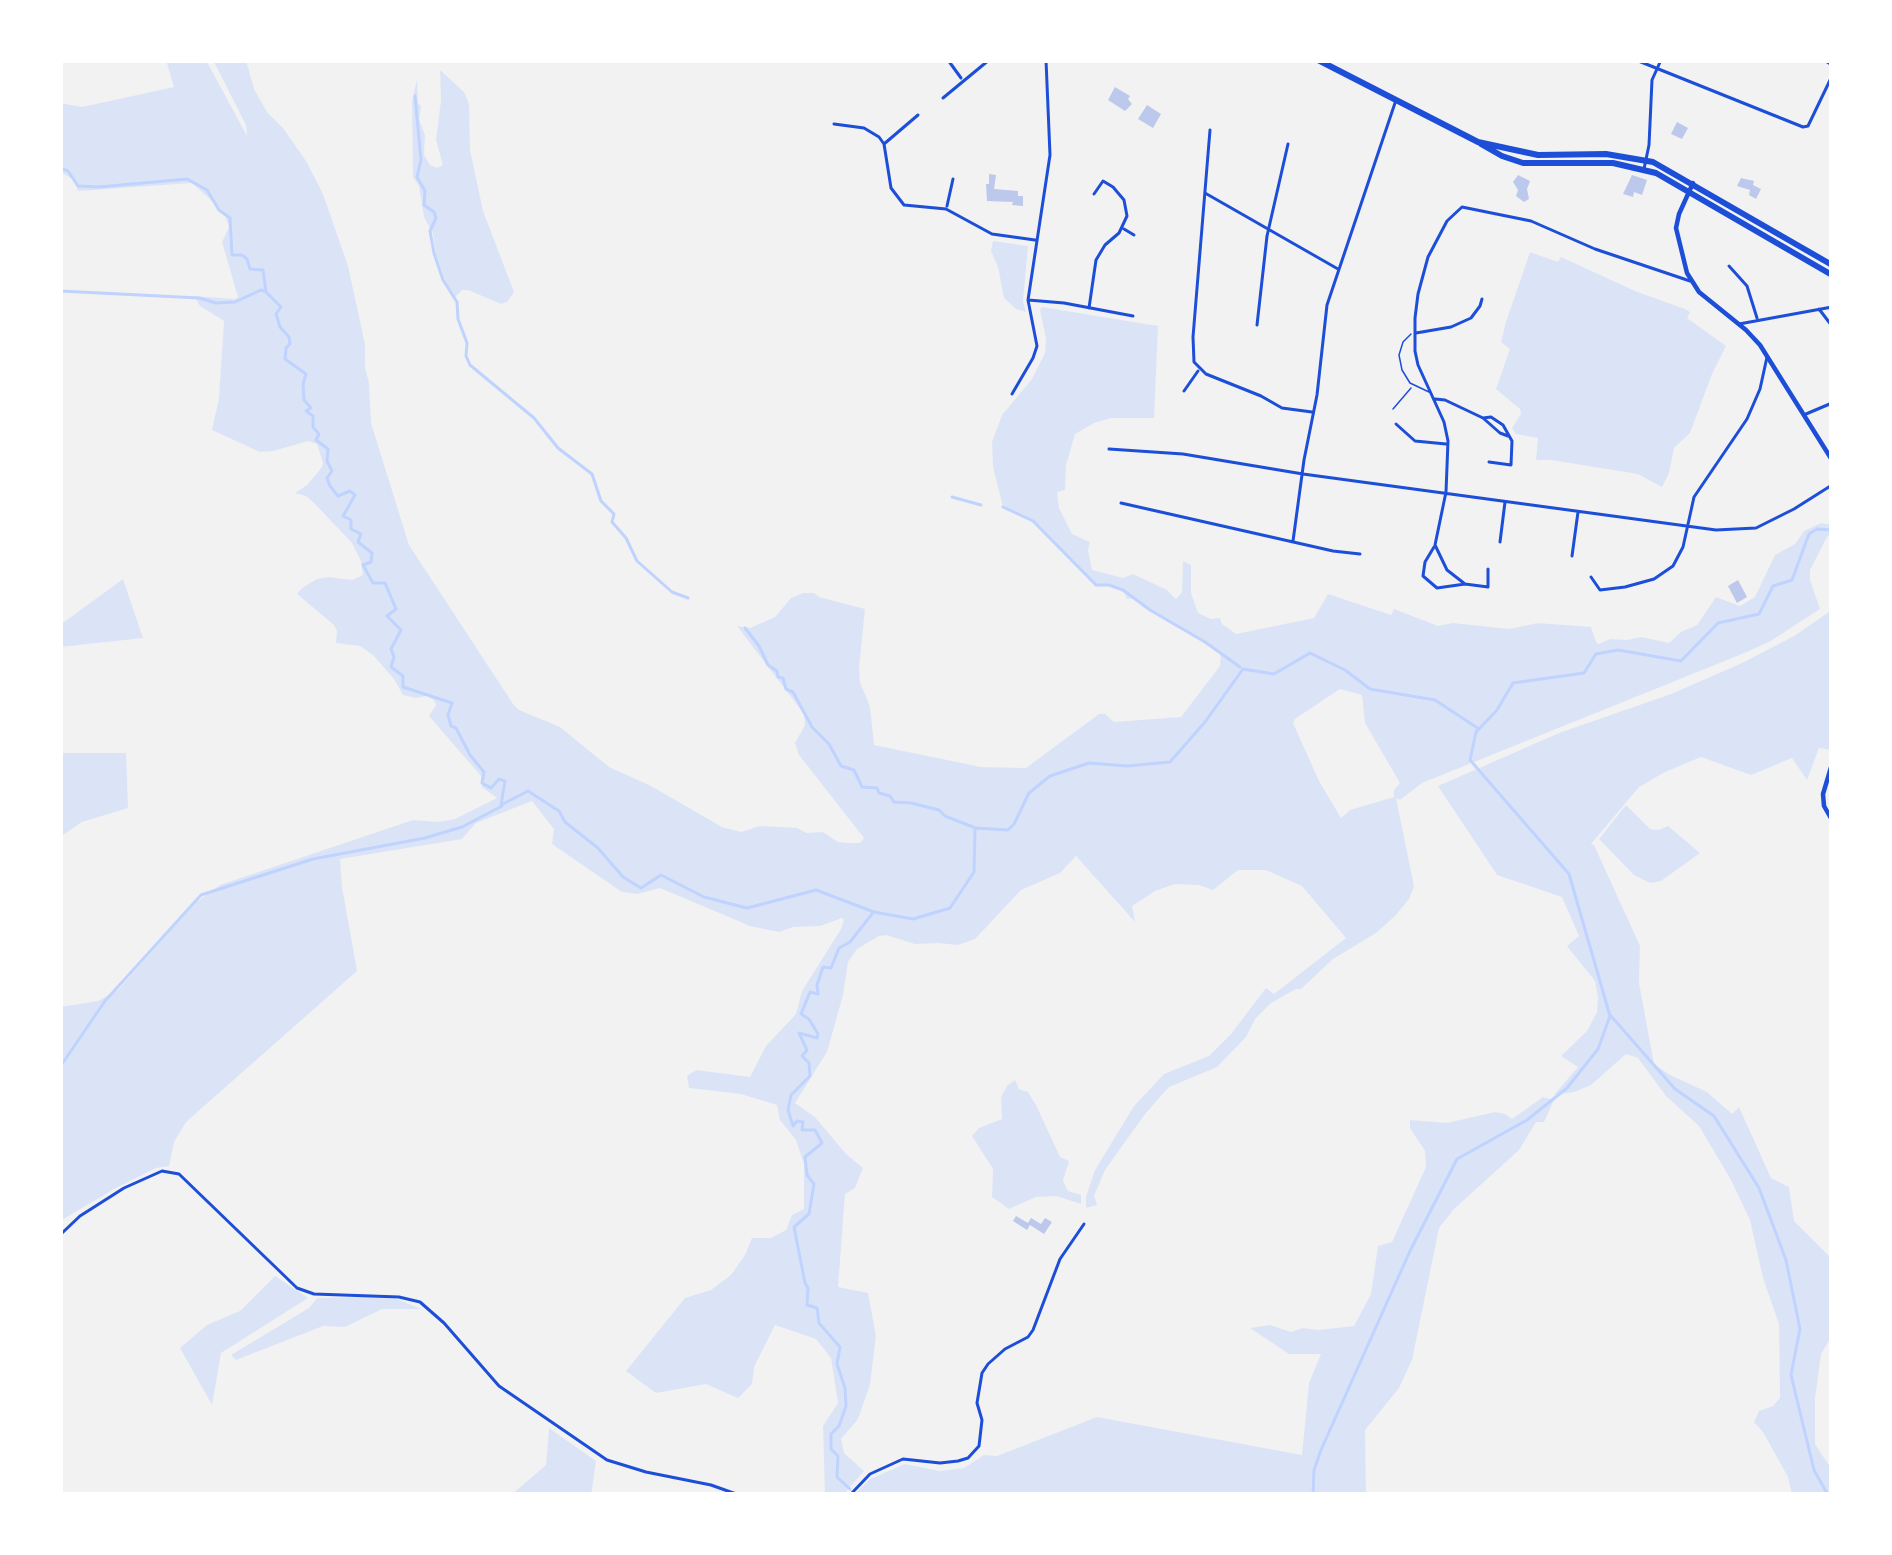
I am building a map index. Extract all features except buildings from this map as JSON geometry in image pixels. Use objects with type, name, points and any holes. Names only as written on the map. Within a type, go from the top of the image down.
[{"type":"main road","points":[[1318,60],[1478,142],[1538,155],[1606,154],[1645,165],[1831,268]]},
{"type":"street","points":[[948,60],[963,80]]},
{"type":"street","points":[[943,98],[989,60]]},
{"type":"street","points":[[1012,394],[1036,350],[1028,300],[1050,155],[1046,60]]},
{"type":"street","points":[[1636,60],[1806,127],[1832,76]]},
{"type":"street","points":[[1645,165],[1652,80],[1660,60]]},
{"type":"street","points":[[1824,60],[1832,65]]},
{"type":"street","points":[[1293,541],[1325,318],[1396,102]]},
{"type":"street","points":[[884,144],[918,115]]},
{"type":"street","points":[[834,124],[864,128],[884,144],[888,181],[907,206],[946,209],[992,234],[1035,241]]},
{"type":"street","points":[[1210,130],[1192,354],[1199,369],[1282,408],[1313,412]]},
{"type":"street","points":[[1257,325],[1267,236],[1288,144]]},
{"type":"street","points":[[946,209],[952,179]]},
{"type":"street","points":[[1089,308],[1096,260],[1123,228],[1126,204],[1103,181],[1094,194]]},
{"type":"street","points":[[1691,187],[1676,228],[1692,282],[1753,336],[1832,460]]},
{"type":"street","points":[[1204,193],[1340,269]]},
{"type":"street","points":[[1488,569],[1488,587],[1437,588],[1423,576],[1446,492],[1448,444],[1444,422],[1418,364],[1414,333],[1428,257],[1448,221],[1462,206],[1538,224],[1692,282]]},
{"type":"street","points":[[1123,228],[1134,235]]},
{"type":"street","points":[[1729,266],[1747,286],[1758,320]]},
{"type":"street","points":[[1414,333],[1472,318],[1482,299]]},
{"type":"street","points":[[1028,300],[1133,316]]},
{"type":"street","points":[[1739,324],[1832,307]]},
{"type":"street","points":[[1819,309],[1832,326]]},
{"type":"street","points":[[1591,577],[1600,590],[1636,585],[1673,566],[1701,483],[1747,419],[1767,356]]},
{"type":"street","points":[[1184,391],[1199,369]]},
{"type":"street","points":[[1433,400],[1500,421],[1510,437],[1511,465],[1489,463]]},
{"type":"street","points":[[1804,415],[1832,403]]},
{"type":"street","points":[[1396,424],[1415,441],[1448,444]]},
{"type":"street","points":[[1108,449],[1183,454],[1716,530],[1756,528],[1832,485]]},
{"type":"street","points":[[1500,542],[1505,500]]},
{"type":"street","points":[[1121,502],[1360,554]]},
{"type":"street","points":[[1572,556],[1579,510]]},
{"type":"street","points":[[1435,545],[1448,570],[1465,584]]},
{"type":"street","points":[[1832,764],[1823,794],[1832,820]]},
{"type":"street","points":[[60,1234],[124,1188],[163,1172],[179,1174],[297,1288],[314,1294],[420,1302],[499,1386],[607,1460],[740,1495]]},
{"type":"street","points":[[850,1495],[870,1474],[903,1459],[958,1461],[979,1446],[982,1429],[977,1403],[982,1373],[1033,1330],[1060,1259],[1084,1224]]},
{"type":"lane","points":[[1414,333],[1403,342],[1402,370],[1414,385],[1430,392]]},
{"type":"lane","points":[[1393,409],[1414,385]]},
{"type":"shaded area","points":[[166,60],[206,60],[247,136],[213,60],[246,60],[267,112],[306,161],[348,266],[365,344],[371,423],[409,545],[513,704],[560,727],[609,767],[722,827],[741,832],[760,826],[797,828],[849,843],[864,838],[799,755],[795,743],[805,725],[804,714],[737,626],[750,628],[775,617],[791,598],[803,593],[865,609],[859,668],[874,745],[981,767],[1026,768],[1099,714],[1114,722],[1181,717],[1220,666],[1221,652],[1137,598],[1127,599],[1123,590],[1096,585],[1033,521],[1003,507],[992,442],[1002,415],[1032,379],[1045,353],[1042,307],[1158,326],[1154,418],[1111,418],[1075,434],[1065,490],[1057,492],[1072,534],[1090,542],[1092,570],[1123,578],[1133,574],[1176,599],[1182,592],[1183,561],[1191,565],[1191,593],[1198,613],[1220,618],[1236,634],[1314,618],[1328,594],[1391,615],[1394,609],[1438,626],[1453,623],[1509,629],[1538,623],[1591,627],[1599,644],[1641,637],[1669,643],[1697,625],[1716,597],[1740,606],[1755,597],[1775,555],[1821,523],[1832,525],[1832,534],[1810,570],[1820,609],[1769,642],[1422,783],[1400,800],[1396,798],[1414,886],[1409,899],[1376,933],[1333,959],[1301,989],[1271,1003],[1217,1067],[1169,1087],[1105,1170],[1094,1196],[1097,1205],[1086,1208],[1095,1170],[1134,1106],[1164,1074],[1209,1056],[1266,988],[1274,994],[1346,938],[1302,886],[1266,870],[1238,870],[1213,890],[1175,884],[1155,891],[1132,906],[1135,922],[1076,856],[1060,873],[1021,890],[975,939],[958,945],[915,944],[886,935],[857,949],[848,962],[827,1052],[795,1103],[815,1117],[863,1168],[855,1188],[845,1194],[838,1287],[868,1293],[876,1336],[870,1384],[858,1419],[841,1439],[844,1453],[864,1471],[843,1495],[825,1495],[823,1426],[838,1403],[831,1358],[816,1339],[775,1325],[754,1367],[752,1384],[738,1398],[706,1384],[656,1393],[626,1371],[685,1298],[711,1290],[731,1275],[752,1238],[771,1238],[786,1230],[792,1215],[804,1209],[804,1164],[777,1105],[741,1094],[689,1088],[687,1076],[696,1070],[750,1077],[766,1046],[796,1014],[802,991],[844,920],[779,932],[750,926],[660,888],[622,892],[552,844],[554,829],[532,801],[476,823],[462,839],[340,859],[357,971],[186,1122],[174,1142],[169,1166],[114,1189],[60,1221],[60,1007],[98,1001],[118,990],[195,903],[220,885],[413,820],[455,819],[497,798],[482,787],[481,776],[429,716],[434,700],[403,695],[373,655],[360,646],[336,643],[334,625],[297,594],[317,579],[352,580],[363,575],[352,543],[313,502],[295,493],[322,467],[317,444],[308,441],[260,452],[212,430],[224,321],[200,306],[194,296],[238,297],[222,242],[229,227],[224,212],[192,183],[78,191],[74,180],[60,172],[60,103],[82,107],[174,87]],"holes":[[[1340,689],[1362,695],[1365,723],[1400,783],[1394,797],[1350,810],[1341,818],[1293,723]]]},
{"type":"shaded area","points":[[440,70],[464,92],[469,104],[470,150],[483,211],[514,292],[501,304],[468,290],[455,297],[448,289],[413,177],[412,101],[417,80],[424,155],[430,165],[443,165],[436,140]]},
{"type":"shaded area","points":[[993,241],[1028,246],[1026,312],[1004,298],[991,251]]},
{"type":"shaded area","points":[[1530,252],[1558,262],[1561,257],[1685,309],[1690,312],[1687,318],[1726,346],[1690,433],[1674,448],[1662,487],[1638,474],[1536,460],[1538,438],[1516,434],[1512,428],[1520,409],[1496,389],[1510,349],[1501,342]]},
{"type":"shaded area","points":[[123,579],[143,638],[60,647],[60,625]]},
{"type":"shaded area","points":[[1832,610],[1832,750],[1819,748],[1807,780],[1792,758],[1751,775],[1701,757],[1639,787],[1591,844],[1640,946],[1639,983],[1654,1064],[1707,1092],[1732,1114],[1739,1107],[1771,1178],[1789,1187],[1794,1221],[1832,1259],[1832,1336],[1821,1354],[1815,1444],[1832,1470],[1832,1495],[1792,1495],[1788,1477],[1754,1422],[1759,1411],[1780,1398],[1779,1324],[1750,1220],[1731,1180],[1699,1126],[1666,1096],[1638,1058],[1626,1054],[1591,1085],[1554,1095],[1578,1067],[1561,1056],[1587,1031],[1597,1012],[1595,981],[1567,946],[1579,936],[1562,897],[1497,875],[1438,786],[1559,733],[1742,663]]},
{"type":"shaded area","points":[[60,753],[126,753],[128,808],[82,822],[60,837]]},
{"type":"shaded area","points":[[1626,805],[1650,829],[1668,826],[1700,853],[1661,881],[1650,883],[1634,875],[1599,839]]},
{"type":"shaded area","points":[[1015,1080],[1036,1105],[1060,1157],[1069,1161],[1063,1181],[1068,1191],[1081,1195],[1081,1204],[1056,1196],[1036,1197],[1009,1209],[992,1197],[993,1169],[972,1136],[1002,1119],[1001,1097]]},
{"type":"shaded area","points":[[1543,1097],[1554,1100],[1544,1122],[1536,1122],[1519,1150],[1439,1228],[1412,1360],[1399,1388],[1365,1430],[1366,1495],[854,1495],[870,1479],[905,1464],[940,1471],[964,1468],[984,1455],[997,1456],[1097,1417],[1302,1455],[1309,1383],[1321,1354],[1289,1354],[1250,1328],[1270,1325],[1291,1332],[1354,1326],[1371,1294],[1378,1246],[1392,1242],[1426,1167],[1425,1151],[1410,1120],[1447,1123],[1495,1112],[1512,1119]]},
{"type":"shaded area","points":[[275,1276],[308,1298],[221,1353],[212,1405],[180,1348],[207,1325],[240,1311]]},
{"type":"shaded area","points":[[317,1298],[397,1299],[421,1309],[382,1309],[345,1327],[323,1326],[236,1360],[231,1355],[309,1308]]},
{"type":"shaded area","points":[[549,1428],[596,1461],[591,1495],[511,1495],[546,1465]]},
{"type":"waterway","points":[[415,96],[421,160],[417,177],[425,191],[424,205],[436,218],[430,231],[434,253],[457,302],[470,365],[592,474],[601,501],[614,514],[612,522],[637,561],[672,592],[688,598]]},
{"type":"waterway","points":[[60,168],[78,186],[187,179],[207,190],[230,218],[232,255],[242,255],[250,269],[263,270],[266,292],[281,307],[276,314],[290,344],[285,359],[306,374],[304,400],[311,408],[306,411],[313,416],[319,434],[316,440],[328,449],[330,486],[338,496],[350,491],[355,495],[343,516],[361,534],[358,542],[372,553],[371,562],[363,565],[373,583],[385,583],[396,609],[387,616],[401,630],[391,649],[391,667],[403,676],[403,687],[452,703],[451,726],[484,772],[482,783],[491,788],[499,779],[505,781],[501,805],[528,791],[559,811],[623,877],[641,888],[661,875],[704,897],[747,908],[816,890],[874,912],[913,919],[950,908],[974,872],[975,828],[1008,830],[1029,793],[1050,776],[1089,763],[1170,762],[1243,669],[1274,674],[1310,653],[1370,689],[1435,700],[1479,729],[1513,683],[1584,673],[1596,654],[1618,650],[1681,661],[1718,623],[1759,614],[1773,586],[1792,580],[1809,534],[1832,530]]},
{"type":"waterway","points":[[60,291],[199,298],[216,303],[235,302],[264,291]]},
{"type":"waterway","points":[[952,497],[981,505]]},
{"type":"waterway","points":[[1003,507],[1033,521],[1096,585],[1123,590],[1240,667]]},
{"type":"waterway","points":[[745,628],[768,665],[793,692],[812,727],[841,766],[854,770],[862,787],[877,788],[894,802],[939,810],[973,827]]},
{"type":"waterway","points":[[1313,1495],[1321,1450],[1410,1251],[1457,1159],[1527,1120],[1567,1088],[1598,1049],[1610,1016],[1569,874],[1470,760],[1479,729]]},
{"type":"waterway","points":[[60,1067],[105,1001],[201,895],[313,859],[425,838],[462,827],[502,806]]},
{"type":"waterway","points":[[850,1489],[837,1477],[838,1456],[831,1449],[831,1434],[846,1406],[837,1364],[840,1347],[819,1323],[817,1308],[807,1305],[808,1288],[794,1227],[809,1214],[814,1184],[807,1175],[805,1157],[822,1143],[815,1130],[802,1130],[803,1122],[793,1126],[788,1110],[791,1095],[810,1076],[799,1033],[817,1038],[818,1034],[801,1014],[810,992],[818,994],[823,967],[831,968],[839,948],[850,942],[872,914]]},
{"type":"waterway","points":[[1611,1016],[1675,1089],[1714,1116],[1759,1188],[1786,1260],[1800,1329],[1791,1375],[1814,1470],[1828,1495]]}]
